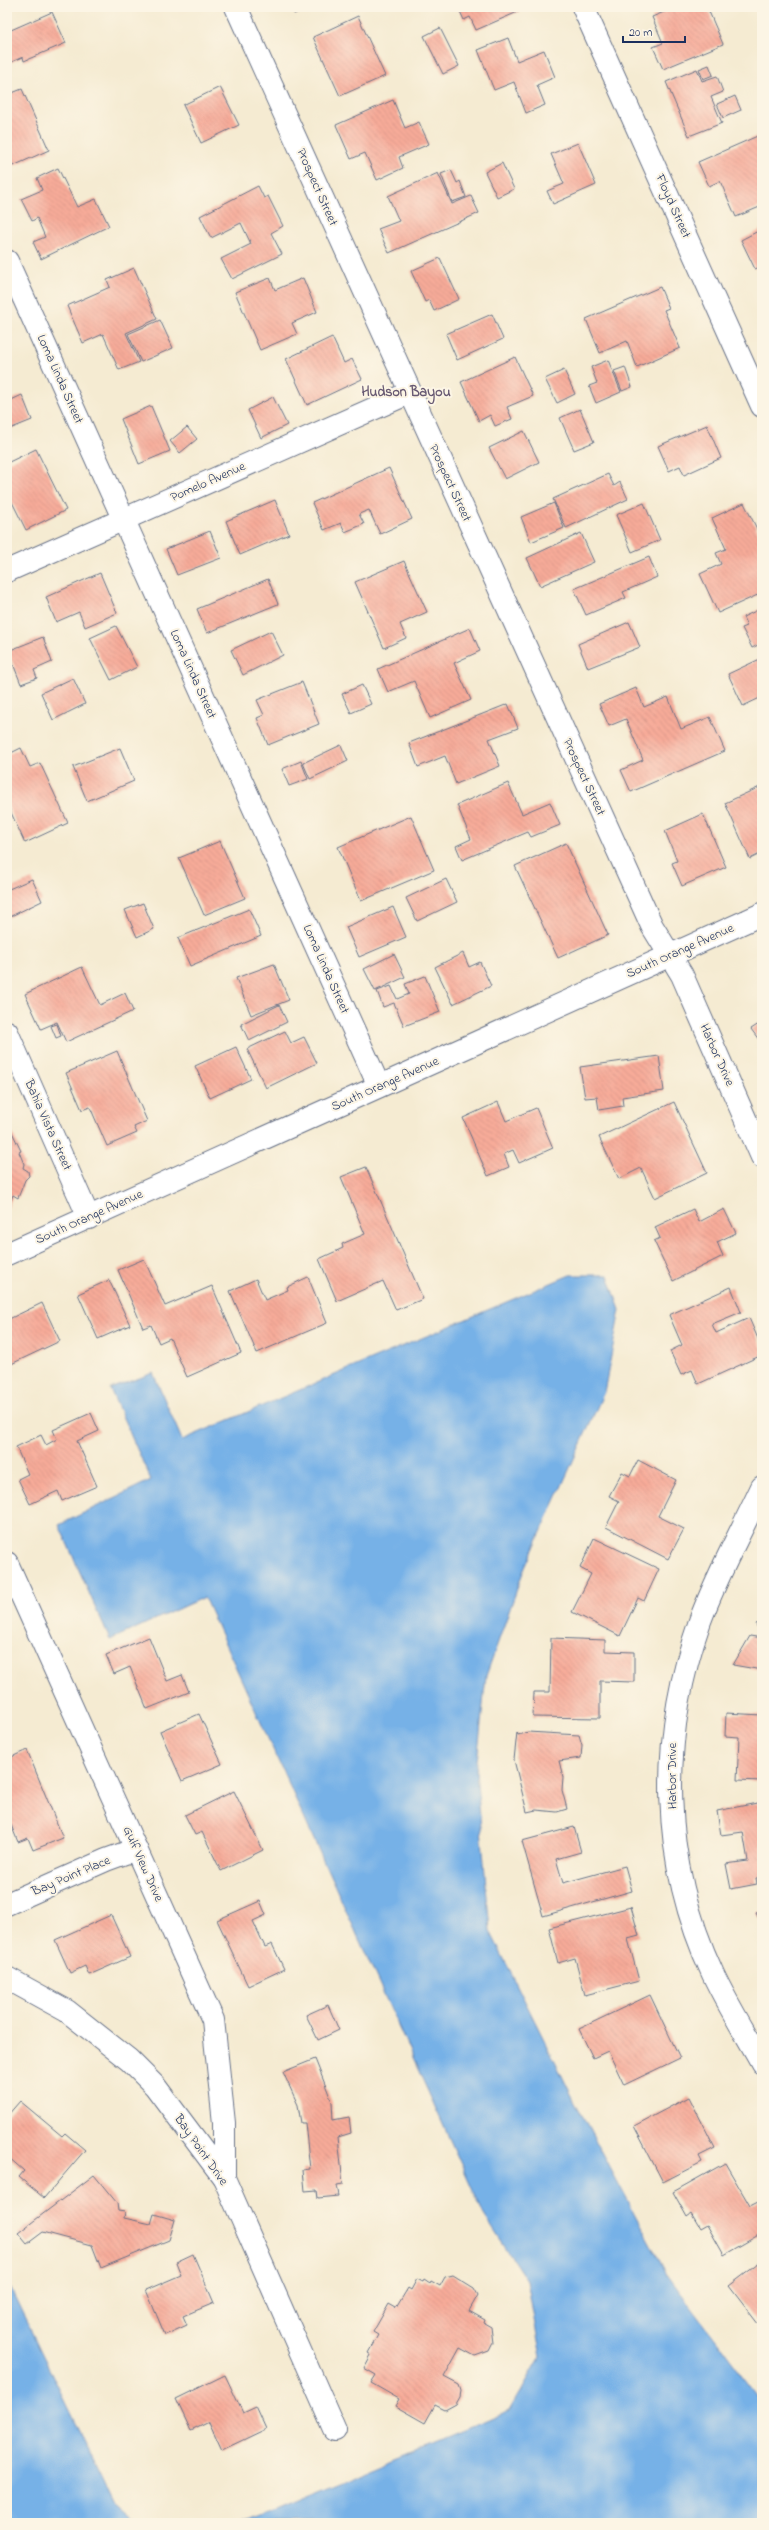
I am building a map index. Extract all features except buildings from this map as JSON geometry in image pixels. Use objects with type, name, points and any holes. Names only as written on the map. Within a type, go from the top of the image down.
[{"type":"street","name":"Prospect Street","points":[[236,7],[409,393],[652,926],[668,956]]},
{"type":"street","name":"Floyd Street","points":[[583,7],[762,406]]},
{"type":"street","name":"Loma Linda Street","points":[[7,262],[379,1086]]},
{"type":"street","name":"Pomelo Avenue","points":[[7,571],[409,393]]},
{"type":"street","name":"South Orange Avenue","points":[[7,1254],[762,914]]},
{"type":"street","name":"Harbor Drive","points":[[668,956],[682,975],[762,1157]]},
{"type":"street","name":"Bahia Vista Street","points":[[7,1032],[89,1218]]},
{"type":"street","name":"Harbor Drive","points":[[762,1487],[701,1619],[685,1667],[676,1710],[670,1776],[675,1843],[689,1912],[713,1974],[762,2063]]},
{"type":"street","name":"Gulf View Drive","points":[[10,1575],[214,2020],[224,2123],[224,2178]]},
{"type":"street","name":"Bay Point Place","points":[[7,1904],[136,1849]]},
{"type":"street","name":"Bay Point Drive","points":[[7,1978],[67,2011],[129,2060],[155,2086],[224,2178],[335,2430]]},
{"type":"water","points":[[570,1275],[608,1275],[620,1310],[604,1392],[523,1572],[486,1676],[476,1771],[490,1931],[573,2098],[666,2273],[762,2402],[762,2523],[243,2523],[510,2411],[541,2357],[527,2281],[484,2215],[204,1597],[110,1640],[59,1525],[151,1480],[110,1389],[153,1373],[182,1440]]},
{"type":"water","points":[[7,2281],[113,2501],[139,2523],[7,2523]]},
{"type":"district","name":"Hudson Bayou","points":[[406,392]]}]
